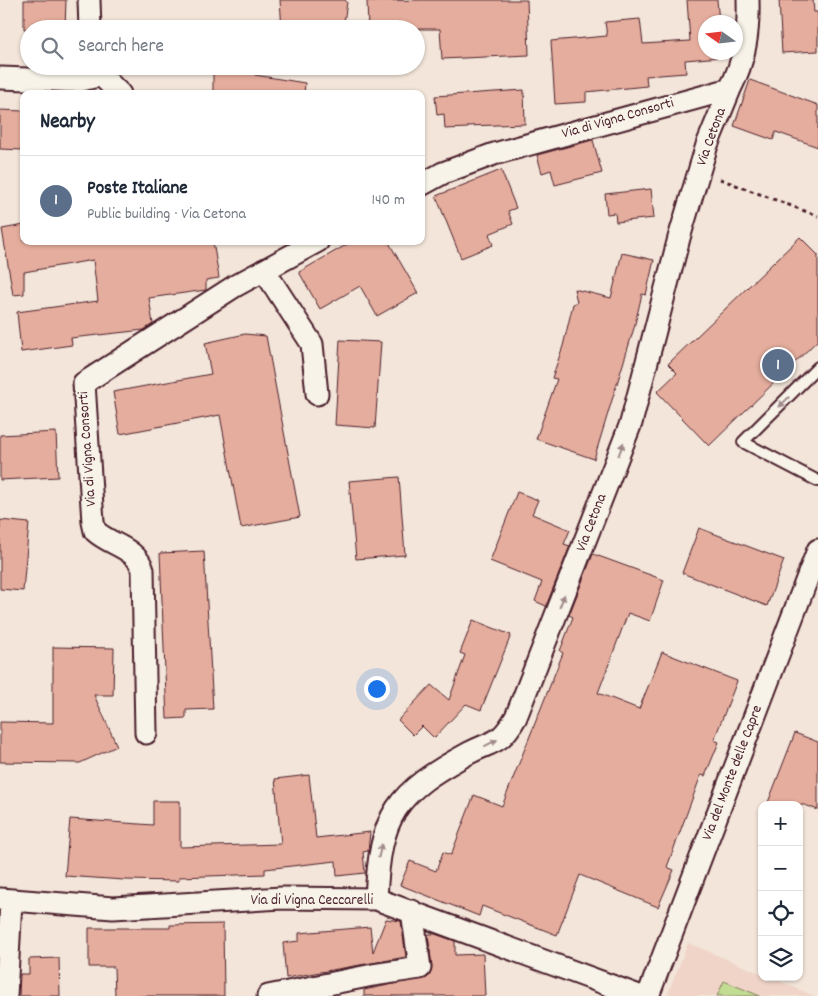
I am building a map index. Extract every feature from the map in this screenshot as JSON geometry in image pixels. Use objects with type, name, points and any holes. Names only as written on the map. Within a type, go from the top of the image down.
[{"type":"street","points":[[89,0],[90,20]]},
{"type":"street","points":[[730,88],[744,56],[747,38],[748,0]]},
{"type":"street","points":[[1,78],[78,82],[91,75]]},
{"type":"street","points":[[103,75],[116,90]]},
{"type":"street","name":"Via Cetona","points":[[376,899],[378,860],[382,843],[388,824],[398,806],[414,788],[440,769],[478,749],[493,744],[504,734],[516,717],[630,423],[699,171],[730,88]]},
{"type":"street","name":"Via di Vigna Consorti","points":[[425,182],[443,173],[494,154],[730,88]]},
{"type":"street","points":[[425,167],[443,173]]},
{"type":"street","name":"Via di Vigna Consorti","points":[[146,733],[143,570],[140,561],[134,554],[95,531],[84,382],[235,286],[311,245]]},
{"type":"street","points":[[264,270],[312,344],[317,394]]},
{"type":"street","name":"Via del Monte delle Capre","points":[[648,996],[818,550]]},
{"type":"street","name":"Via di Vigna Ceccarelli","points":[[5,900],[113,908],[282,898],[376,899],[639,996]]},
{"type":"street","points":[[5,900],[6,996]]},
{"type":"street","points":[[268,996],[364,976],[420,968],[412,911]]},
{"type":"lane","points":[[818,367],[743,442],[818,481]]},
{"type":"path","points":[[699,171],[818,216]]},
{"type":"shaded area","points":[[688,943],[758,972],[758,981],[779,981],[814,996],[667,996]]},
{"type":"green space","points":[[724,981],[760,996],[717,996]]},
{"type":"building","points":[[24,0],[66,0],[65,20],[24,20]]},
{"type":"building","points":[[280,0],[345,0],[347,2],[344,20],[281,20]]},
{"type":"building","points":[[527,0],[529,55],[442,59],[440,29],[425,29],[425,20],[368,20],[367,1]]},
{"type":"building","points":[[687,0],[717,0],[718,15],[698,15],[698,59],[685,60],[686,73],[646,76],[647,86],[586,92],[586,102],[555,104],[551,41],[607,36],[605,22],[640,19],[643,44],[690,41]]},
{"type":"building","points":[[779,0],[813,0],[814,12],[818,12],[818,51],[782,53]]},
{"type":"building","points":[[213,75],[255,75],[305,83],[304,90],[213,90]]},
{"type":"building","points":[[750,80],[818,105],[818,147],[776,132],[773,140],[734,126]]},
{"type":"building","points":[[524,90],[525,124],[468,126],[468,128],[445,129],[444,114],[437,115],[435,96]]},
{"type":"building","points":[[0,110],[20,111],[20,150],[0,149]]},
{"type":"building","points":[[593,140],[602,173],[555,185],[551,170],[542,173],[537,155]]},
{"type":"building","points":[[501,170],[516,208],[508,211],[513,224],[489,234],[493,245],[461,258],[436,196]]},
{"type":"building","points":[[651,189],[654,218],[616,222],[615,213],[607,214],[605,194]]},
{"type":"building","points":[[20,226],[20,245],[214,245],[219,278],[206,280],[206,290],[149,298],[153,324],[144,330],[71,338],[72,345],[21,352],[17,312],[98,301],[93,260],[24,272],[24,294],[13,295],[2,229]]},
{"type":"building","points":[[800,237],[818,255],[818,340],[709,446],[657,392],[677,373],[668,364]]},
{"type":"building","points":[[346,245],[390,245],[418,293],[377,316],[360,286],[320,309],[299,272]]},
{"type":"building","points":[[622,253],[654,260],[646,295],[642,294],[634,328],[594,459],[536,439],[557,379],[552,378],[563,346],[573,304],[577,302],[574,289],[611,298]]},
{"type":"building","points":[[245,334],[266,336],[300,517],[241,528],[220,415],[120,434],[113,392],[211,374],[205,343]]},
{"type":"building","points":[[340,340],[381,342],[375,428],[335,425]]},
{"type":"building","points":[[56,432],[58,477],[0,480],[0,435]]},
{"type":"building","points":[[399,477],[405,555],[356,559],[349,481]]},
{"type":"building","points":[[517,492],[538,500],[532,514],[570,530],[564,544],[570,546],[546,606],[535,601],[542,582],[490,561]]},
{"type":"building","points":[[0,520],[29,523],[23,591],[0,589]]},
{"type":"building","points":[[699,528],[784,560],[767,606],[682,573]]},
{"type":"building","points":[[204,551],[213,709],[186,710],[186,718],[167,719],[160,553]]},
{"type":"building","points":[[593,554],[664,580],[650,621],[628,613],[598,693],[639,709],[662,652],[737,681],[714,740],[719,742],[705,776],[701,775],[667,867],[674,870],[658,907],[580,875],[557,935],[482,906],[479,916],[400,885],[410,861],[436,871],[443,852],[451,855],[474,795],[502,806],[563,653],[560,651],[573,617],[569,615]]},
{"type":"building","points":[[473,620],[511,635],[481,710],[466,704],[434,738],[422,726],[413,735],[398,720],[431,685],[449,700],[465,655],[460,653]]},
{"type":"building","points":[[53,647],[114,648],[113,695],[94,695],[117,746],[80,763],[0,762],[0,722],[53,723]]},
{"type":"building","points":[[795,733],[818,742],[818,810],[803,805],[803,801],[769,801]]},
{"type":"building","points":[[309,775],[316,838],[370,832],[368,851],[363,852],[365,873],[337,876],[336,861],[265,869],[265,874],[179,877],[179,881],[65,876],[70,819],[153,825],[153,801],[180,801],[180,847],[281,844],[275,779]]},
{"type":"building","points":[[386,919],[401,921],[406,957],[286,978],[283,943],[299,941],[299,933],[370,927],[373,952]]},
{"type":"building","points":[[223,924],[224,996],[115,996],[114,967],[89,967],[89,928],[170,928],[170,925]]},
{"type":"building","points":[[428,934],[435,934],[455,941],[455,955],[483,954],[485,996],[364,996],[364,990],[428,977],[432,967]]},
{"type":"building","points":[[59,958],[60,996],[19,996],[20,974],[29,974],[29,959]]},
{"type":"place","name":"Poste Italiane","points":[[778,365]]}]
